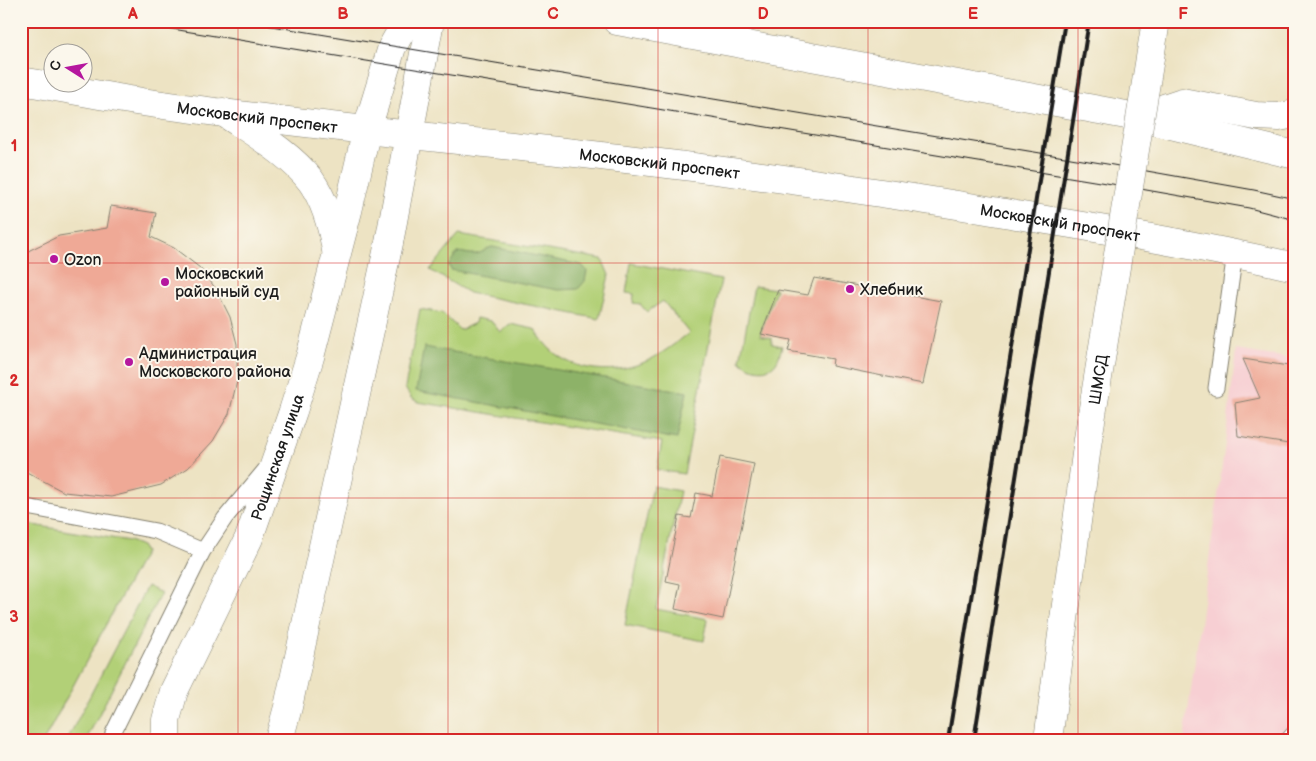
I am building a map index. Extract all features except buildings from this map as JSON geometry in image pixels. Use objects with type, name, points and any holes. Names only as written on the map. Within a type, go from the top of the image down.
[{"type":"main road","name":"Рощинская улица","points":[[166,740],[166,720],[174,691],[249,538],[293,411],[337,253],[367,129],[392,47],[407,21]]},
{"type":"main road","points":[[279,740],[288,707],[389,243],[430,21]]},
{"type":"main road","points":[[617,21],[1138,117],[1295,155]]},
{"type":"main road","name":"ШМСД","points":[[1048,740],[1088,439],[1156,21]]},
{"type":"main road","name":"ШМСД","points":[[1062,740],[1099,444],[1168,21]]},
{"type":"main road","name":"Московский проспект","points":[[21,81],[141,101],[223,112],[767,176],[956,204],[1235,253],[1295,267]]},
{"type":"main road","points":[[1138,117],[1182,102],[1256,116],[1295,114]]},
{"type":"main road","points":[[223,112],[291,160],[311,182],[324,206],[337,253]]},
{"type":"lane","points":[[1216,388],[1235,253]]},
{"type":"lane","points":[[112,740],[113,733],[203,551],[225,518],[276,458]]},
{"type":"lane","points":[[21,506],[156,531],[203,551]]},
{"type":"lane","points":[[1288,740],[1295,732]]},
{"type":"shaded area","points":[[1236,350],[1295,359],[1295,740],[1184,740],[1225,444]]},
{"type":"green space","points":[[459,235],[602,259],[609,275],[599,319],[469,293],[430,270]]},
{"type":"green space","points":[[492,247],[582,265],[587,271],[585,281],[578,289],[558,290],[451,270],[449,265],[458,253],[476,254]]},
{"type":"green space","points":[[631,263],[721,280],[684,474],[657,470],[662,442],[418,402],[411,398],[405,388],[420,309],[442,313],[460,330],[475,323],[476,318],[491,321],[500,332],[510,324],[534,329],[547,346],[559,356],[570,363],[583,367],[609,370],[635,365],[653,358],[689,333],[663,301],[647,312],[640,304],[633,303],[634,294],[626,293]]},
{"type":"green space","points":[[754,286],[776,289],[760,335],[772,338],[772,344],[782,346],[776,363],[770,368],[761,370],[751,368],[740,360]]},
{"type":"green space","points":[[424,347],[687,392],[677,439],[416,391]]},
{"type":"green space","points":[[653,486],[680,491],[656,609],[708,619],[704,641],[625,625]]},
{"type":"green space","points":[[21,523],[129,541],[141,546],[145,552],[44,740],[21,740]]},
{"type":"green space","points":[[147,586],[161,593],[86,740],[67,740]]},
{"type":"tram line","points":[[124,21],[1112,184],[1249,208],[1295,220]]},
{"type":"tram line","points":[[241,21],[1113,165],[1295,199]]},
{"type":"railway","points":[[948,740],[1065,21]]},
{"type":"railway","points":[[974,740],[1089,21]]},
{"type":"place","name":"Ozon","points":[[54,259]]},
{"type":"place","name":"Московский районный суд","points":[[165,282]]},
{"type":"place","name":"Хлебник","points":[[850,289]]},
{"type":"place","name":"Администрация Московского района","points":[[129,362]]}]
